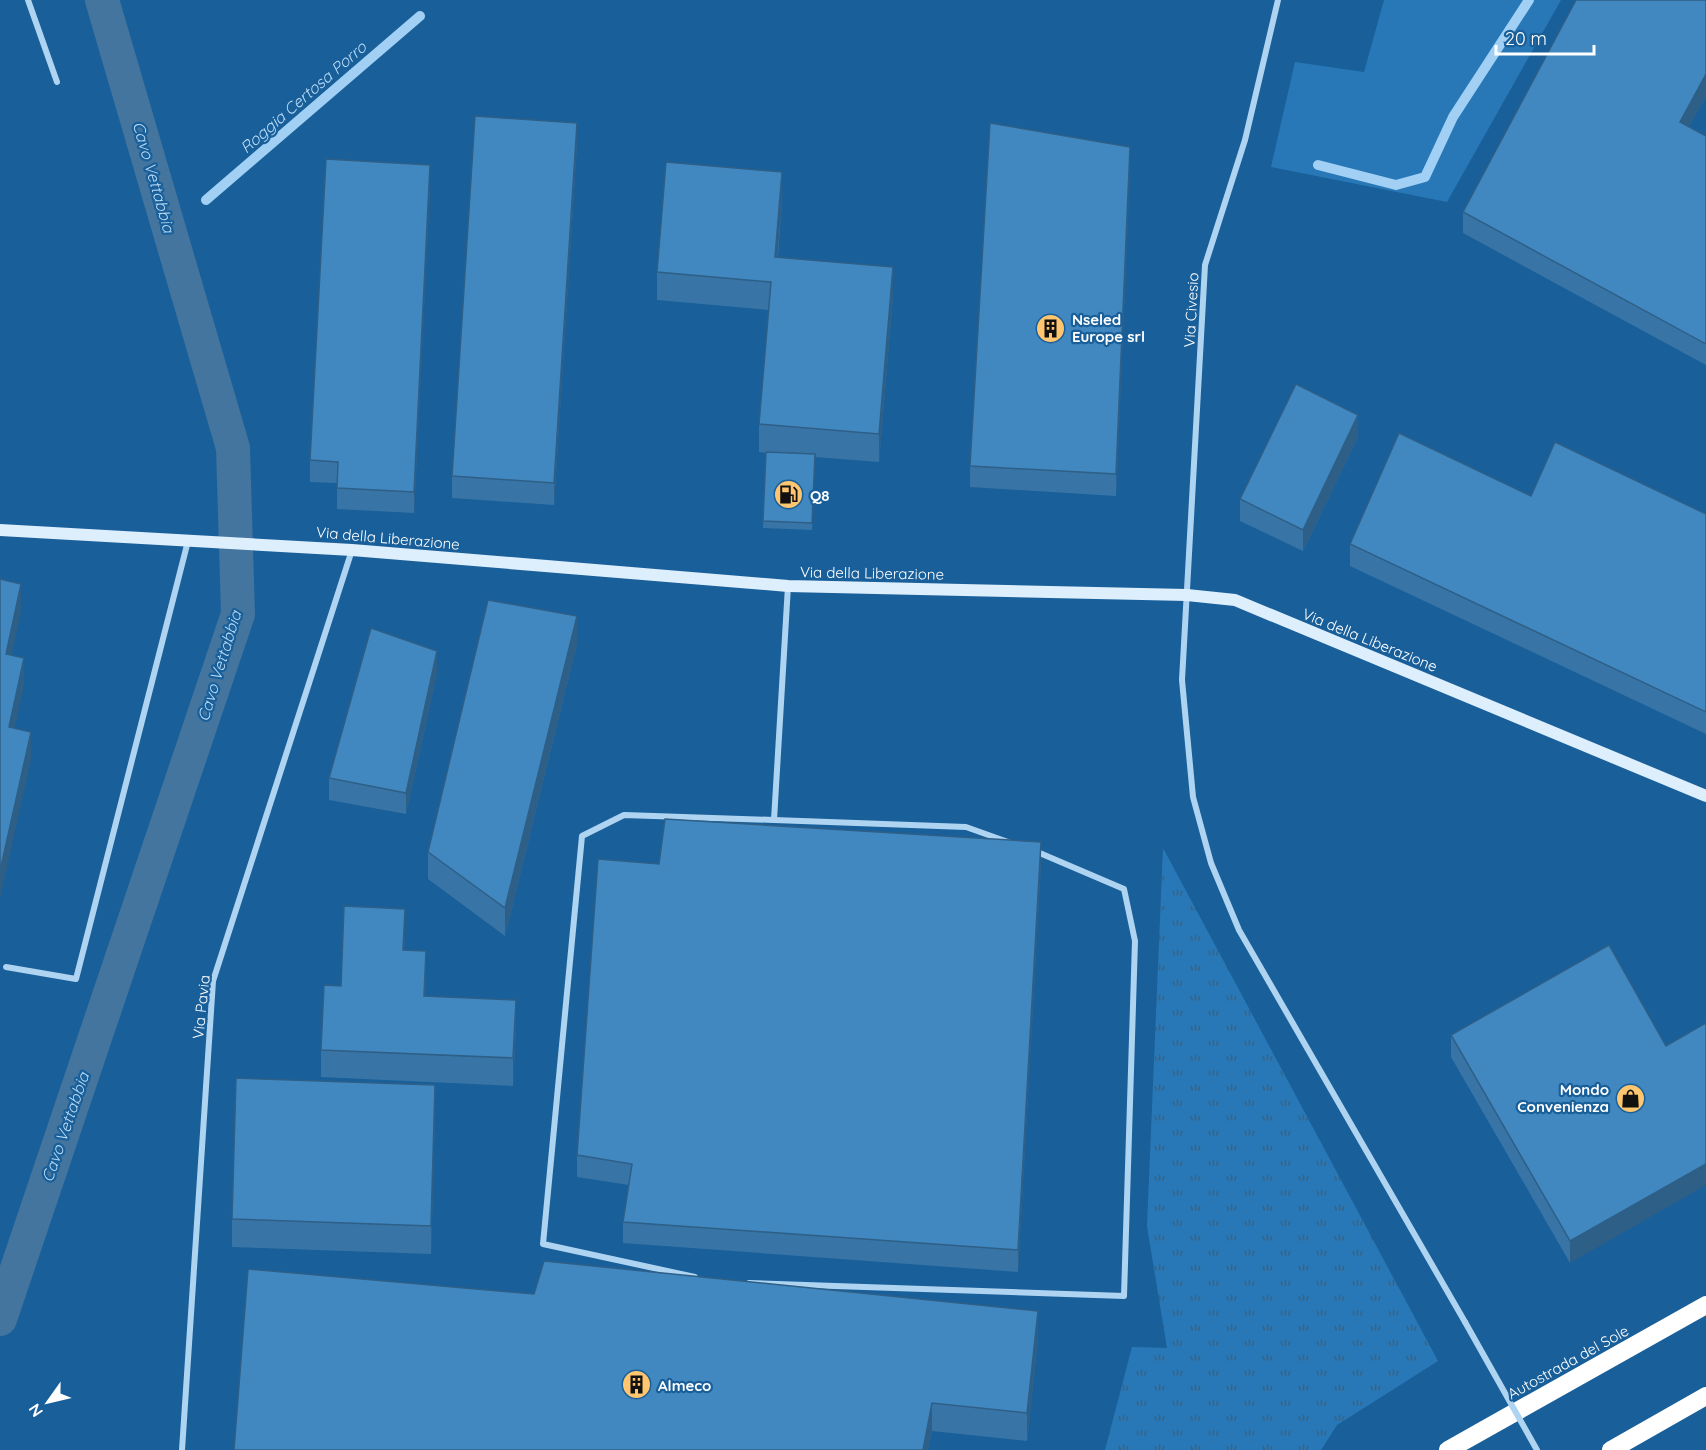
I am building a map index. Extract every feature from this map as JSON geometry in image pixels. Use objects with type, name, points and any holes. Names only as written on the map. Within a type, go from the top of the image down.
[{"type":"highway","name":"Autostrada del Sole","points":[[1449,1450],[1706,1305]]},
{"type":"highway","points":[[1611,1450],[1706,1396]]},
{"type":"street","points":[[28,0],[57,82]]},
{"type":"street","name":"Via Civesio","points":[[1278,0],[1245,140],[1205,265],[1182,680],[1193,797],[1211,863],[1239,930],[1537,1450]]},
{"type":"street","name":"Via della Liberazione","points":[[0,530],[188,541],[210,540],[352,550],[788,586],[1187,595],[1235,600],[1706,796]]},
{"type":"street","points":[[6,967],[76,979],[188,541]]},
{"type":"street","name":"Via Pavia","points":[[182,1450],[213,981],[352,550]]},
{"type":"street","points":[[774,820],[788,586]]},
{"type":"street","points":[[701,1279],[543,1244],[582,836],[624,815],[966,827],[1011,843]]},
{"type":"street","points":[[735,1282],[1125,1296],[1135,941],[1124,889],[1022,847]]},
{"type":"green space","points":[[1384,0],[1561,0],[1447,202],[1271,167],[1295,62],[1364,72]]},
{"type":"green space","points":[[1163,848],[1438,1361],[1337,1425],[1321,1450],[1105,1450],[1132,1347],[1167,1348],[1147,1226]]},
{"type":"building","points":[[1576,0],[1706,0],[1706,74],[1680,122],[1706,136],[1706,344],[1463,212]]},
{"type":"building","points":[[475,116],[577,123],[554,483],[452,476]]},
{"type":"building","name":"Nseled Europe srl","points":[[990,123],[1130,147],[1116,474],[970,466]]},
{"type":"building","points":[[326,159],[430,165],[414,492],[337,488],[338,462],[310,460]]},
{"type":"building","points":[[666,162],[782,172],[775,257],[893,267],[879,434],[759,424],[771,282],[657,272]]},
{"type":"building","points":[[1296,384],[1358,415],[1303,530],[1240,499]]},
{"type":"building","points":[[1399,433],[1531,496],[1555,442],[1706,514],[1706,712],[1350,544]]},
{"type":"building","name":"Q8","points":[[766,452],[815,454],[812,523],[763,521]]},
{"type":"building","points":[[0,579],[21,584],[6,654],[24,658],[9,727],[31,732],[0,871]]},
{"type":"building","points":[[488,600],[577,616],[505,908],[428,852]]},
{"type":"building","points":[[371,628],[437,651],[406,793],[329,778]]},
{"type":"building","points":[[665,819],[1041,842],[1018,1250],[623,1222],[632,1164],[577,1155],[598,859],[659,864]]},
{"type":"building","points":[[344,906],[405,909],[403,950],[426,951],[424,996],[516,1000],[513,1058],[321,1050],[324,985],[341,986]]},
{"type":"building","points":[[1609,945],[1666,1046],[1706,1023],[1706,1164],[1570,1241],[1451,1035]]},
{"type":"building","points":[[236,1078],[435,1085],[431,1226],[232,1219]]},
{"type":"building","name":"Almeco","points":[[544,1261],[1038,1311],[1027,1413],[932,1403],[923,1450],[234,1450],[248,1269],[534,1294]]},
{"type":"waterway","name":"Cavo Vettabbia","points":[[0,1319],[238,614],[233,448],[102,0]]},
{"type":"waterway","name":"Roggia Certosa Porro","points":[[1318,165],[1396,185],[1425,177],[1453,117],[1529,0]]},
{"type":"waterway","name":"Roggia Certosa Porro","points":[[206,200],[420,16]]},
{"type":"place","name":"Nseled Europe srl","points":[[1051,328]]},
{"type":"place","name":"Q8","points":[[789,495]]},
{"type":"place","name":"Mondo Convenienza","points":[[1630,1098]]},
{"type":"place","name":"Almeco","points":[[637,1385]]}]
